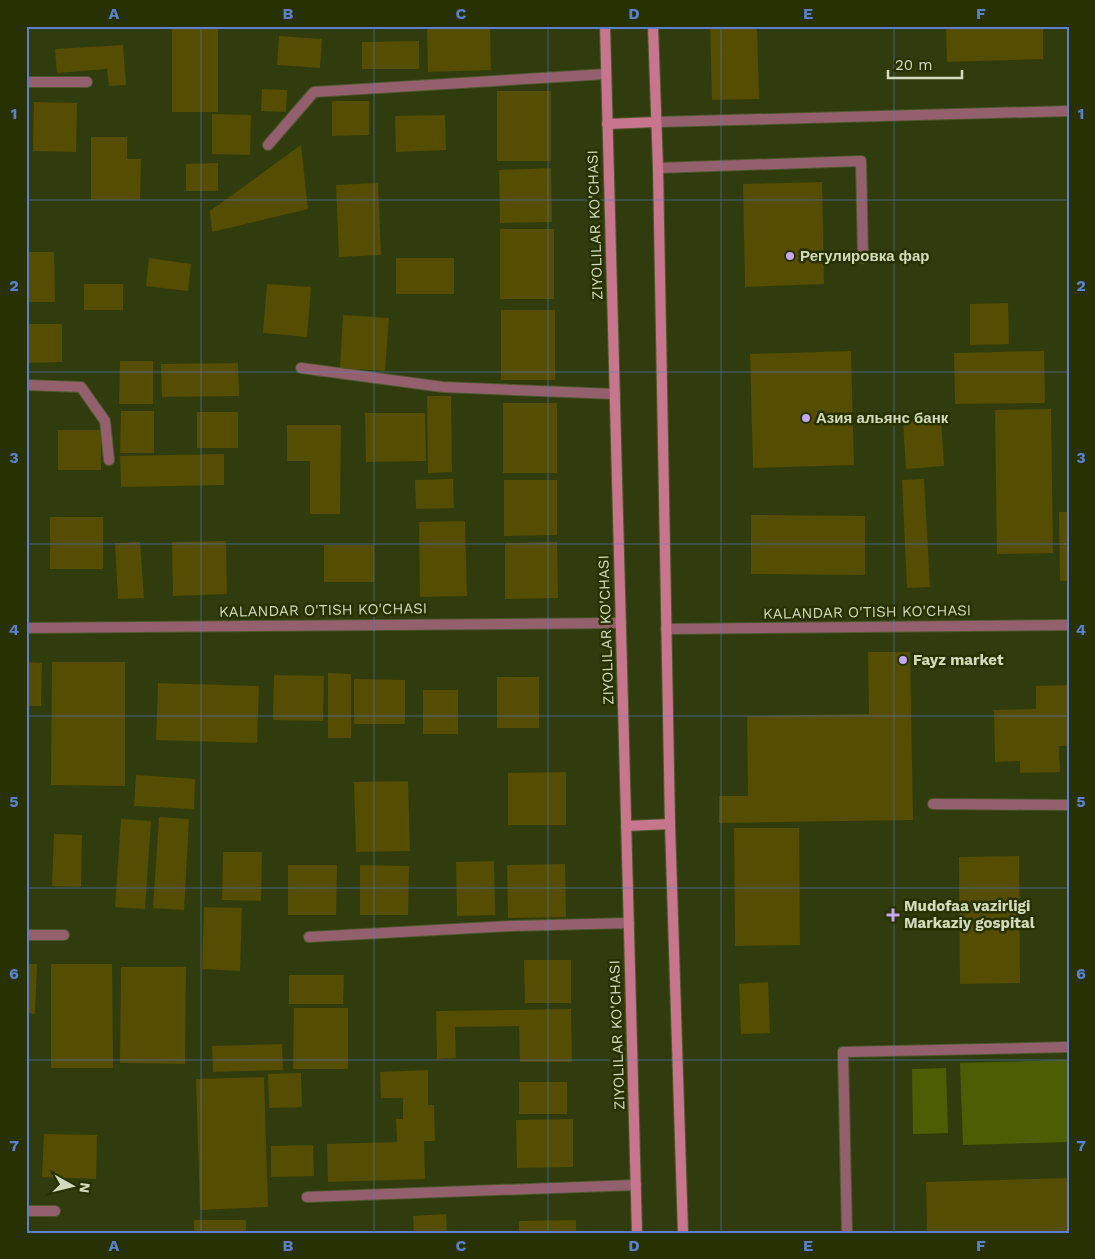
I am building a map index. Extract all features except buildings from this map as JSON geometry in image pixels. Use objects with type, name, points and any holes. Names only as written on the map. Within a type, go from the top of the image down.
[{"type":"main road","name":"ZIYOLILAR KO'CHASI","points":[[604,26],[637,1233]]},
{"type":"main road","points":[[653,26],[658,168],[666,667],[683,1233]]},
{"type":"main road","points":[[608,124],[656,122]]},
{"type":"main road","points":[[626,826],[670,824]]},
{"type":"street","points":[[268,145],[314,92],[606,74]]},
{"type":"street","points":[[26,82],[87,82]]},
{"type":"street","points":[[656,122],[1069,111]]},
{"type":"street","points":[[658,168],[861,161],[863,258]]},
{"type":"street","points":[[301,368],[444,387],[615,394]]},
{"type":"street","points":[[26,385],[81,387],[105,421],[109,460]]},
{"type":"street","name":"KALANDAR O'TISH KO'CHASI","points":[[26,628],[621,623]]},
{"type":"street","name":"KALANDAR O'TISH KO'CHASI","points":[[666,629],[1069,624]]},
{"type":"street","points":[[934,804],[1069,805]]},
{"type":"street","points":[[309,937],[511,926],[629,923]]},
{"type":"street","points":[[26,935],[64,936]]},
{"type":"street","points":[[847,1233],[844,1052],[1069,1047]]},
{"type":"street","points":[[307,1197],[636,1185]]},
{"type":"street","points":[[26,1210],[55,1211]]},
{"type":"green space","points":[[1069,1060],[1069,1142],[963,1145],[960,1063]]},
{"type":"green space","points":[[946,1068],[948,1133],[913,1134],[912,1069]]},
{"type":"place","name":"Регулировка фар","points":[[790,256]]},
{"type":"place","name":"Азия альянс банк","points":[[806,418]]},
{"type":"place","name":"Fayz market","points":[[903,660]]},
{"type":"place","name":"Mudofaa vazirligi Markaziy gospital","points":[[893,915]]}]
